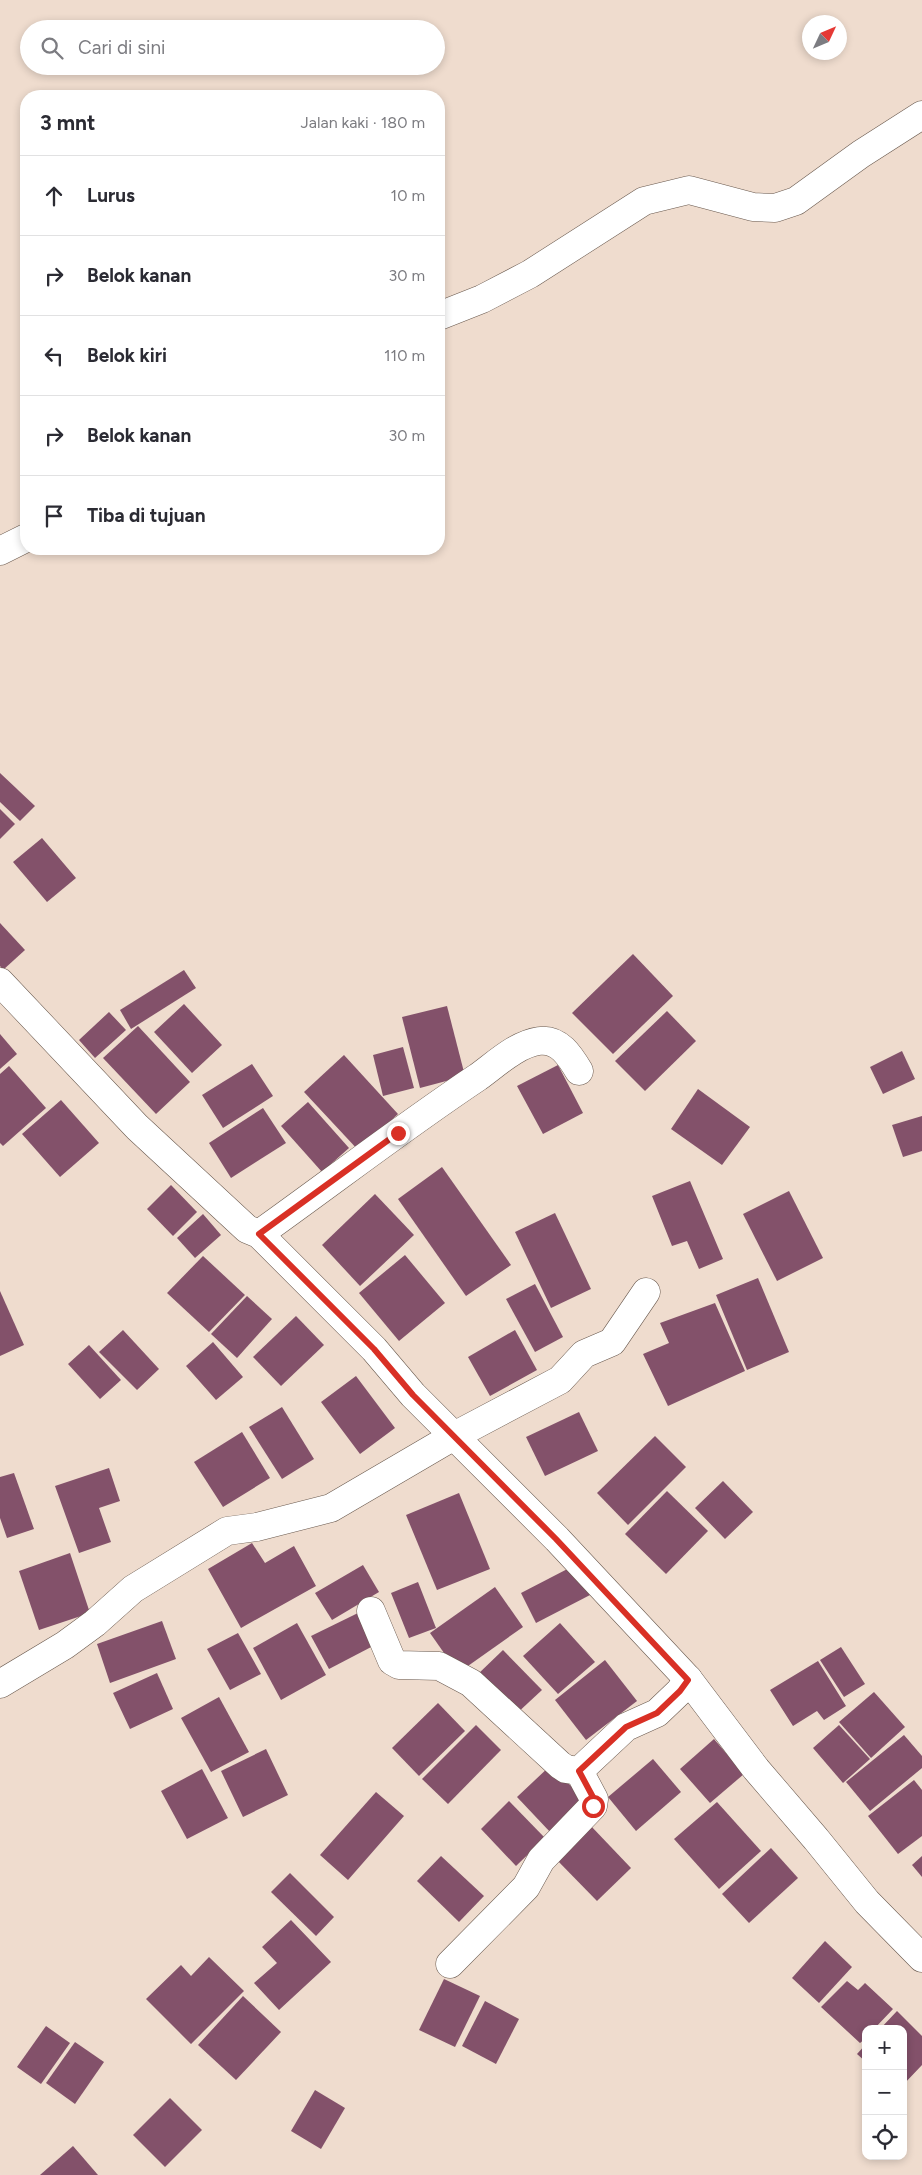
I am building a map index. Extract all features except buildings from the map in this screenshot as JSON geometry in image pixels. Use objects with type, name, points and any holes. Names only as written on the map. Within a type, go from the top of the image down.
[{"type":"street","points":[[445,314],[482,299],[530,274],[644,201],[689,190],[753,207],[775,208],[796,201],[861,154],[922,115]]},
{"type":"street","points":[[0,550],[20,541]]},
{"type":"street","points":[[0,982],[137,1126],[247,1228],[259,1234],[374,1349],[413,1395],[556,1539],[688,1680],[756,1769],[816,1838],[867,1902],[920,1955]]},
{"type":"street","points":[[259,1234],[452,1094],[525,1045],[541,1040],[558,1045],[570,1056],[579,1071]]},
{"type":"street","points":[[0,1684],[65,1645],[95,1624],[133,1590],[227,1531],[256,1527],[331,1508],[454,1436],[560,1380],[584,1354],[612,1342],[646,1292]]},
{"type":"street","points":[[371,1611],[392,1661],[399,1665],[439,1666],[471,1683],[560,1765],[566,1769],[579,1771]]},
{"type":"street","points":[[579,1771],[626,1727],[657,1713],[680,1691],[688,1680]]},
{"type":"street","points":[[450,1964],[526,1887],[541,1860],[593,1806],[594,1799],[579,1771]]},
{"type":"route","points":[[398,1133],[259,1234],[348,1326],[374,1349],[413,1395],[556,1539],[688,1680],[680,1691],[657,1713],[626,1727],[579,1771],[594,1799],[593,1806]]}]
